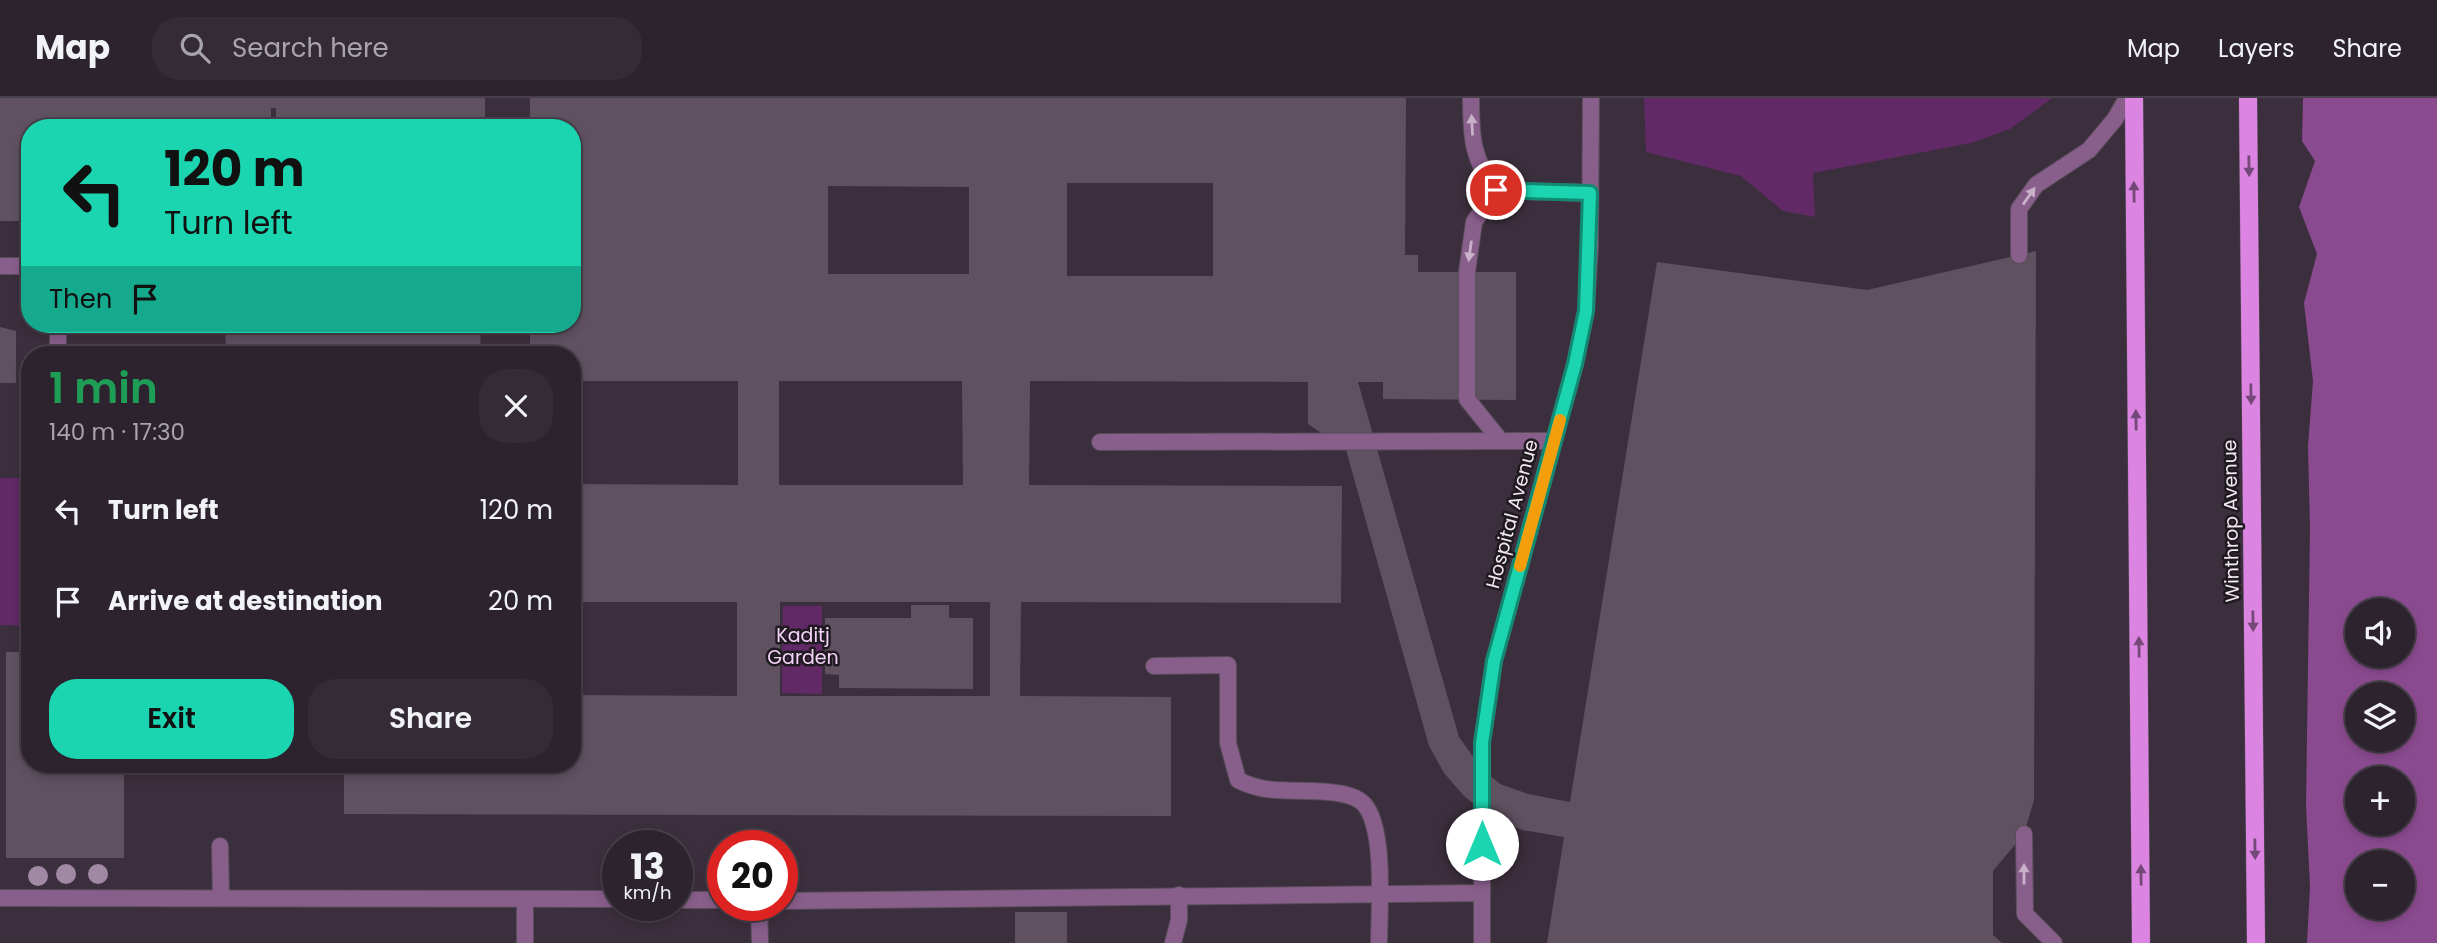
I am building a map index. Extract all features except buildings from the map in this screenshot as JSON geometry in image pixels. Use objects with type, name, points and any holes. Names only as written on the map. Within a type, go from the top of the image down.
[{"type":"main road","points":[[2134,98],[2141,943]]},
{"type":"main road","name":"Winthrop Avenue","points":[[2248,98],[2256,943]]},
{"type":"lane","points":[[1471,98],[1471,132],[1480,169],[1496,190]]},
{"type":"lane","name":"Hospital Avenue","points":[[1482,943],[1482,743],[1494,661],[1554,441],[1586,311],[1591,98]]},
{"type":"lane","points":[[2019,255],[2020,209],[2036,185],[2089,150],[2115,119],[2127,98]]},
{"type":"lane","points":[[1496,190],[1590,193]]},
{"type":"lane","points":[[1496,190],[1474,222],[1472,234],[1467,272],[1467,399],[1500,440]]},
{"type":"lane","points":[[0,266],[21,266]]},
{"type":"lane","points":[[1100,442],[1554,441]]},
{"type":"lane","points":[[1154,666],[1228,666],[1228,743],[1238,780],[1259,790],[1337,793],[1363,803],[1371,817],[1380,856],[1379,943]]},
{"type":"lane","points":[[2024,834],[2025,914],[2054,943]]},
{"type":"lane","points":[[220,846],[221,898]]},
{"type":"lane","points":[[798,901],[1482,892]]},
{"type":"lane","points":[[1173,943],[1179,920],[1179,895]]},
{"type":"lane","points":[[0,898],[602,899]]},
{"type":"lane","points":[[525,899],[526,943]]},
{"type":"lane","points":[[759,921],[760,943]]},
{"type":"green space","points":[[1644,98],[2052,98],[2010,129],[1971,143],[1813,173],[1815,217],[1783,211],[1741,176],[1646,152]]},
{"type":"green space","points":[[0,478],[21,478],[21,626],[0,625]]},
{"type":"green space","name":"Kaditj Garden","points":[[783,606],[822,606],[822,694],[782,693]]},
{"type":"shaded area","points":[[2303,98],[2437,98],[2437,943],[2307,943],[2310,887],[2306,805],[2310,529],[2308,446],[2313,381],[2304,303],[2317,254],[2299,207],[2315,161],[2302,141]]},
{"type":"slow traffic","points":[[1520,566],[1560,420]]},
{"type":"route","points":[[1482,844],[1482,743],[1494,661],[1575,364],[1586,311],[1590,247],[1590,193],[1523,193],[1496,190]]}]
